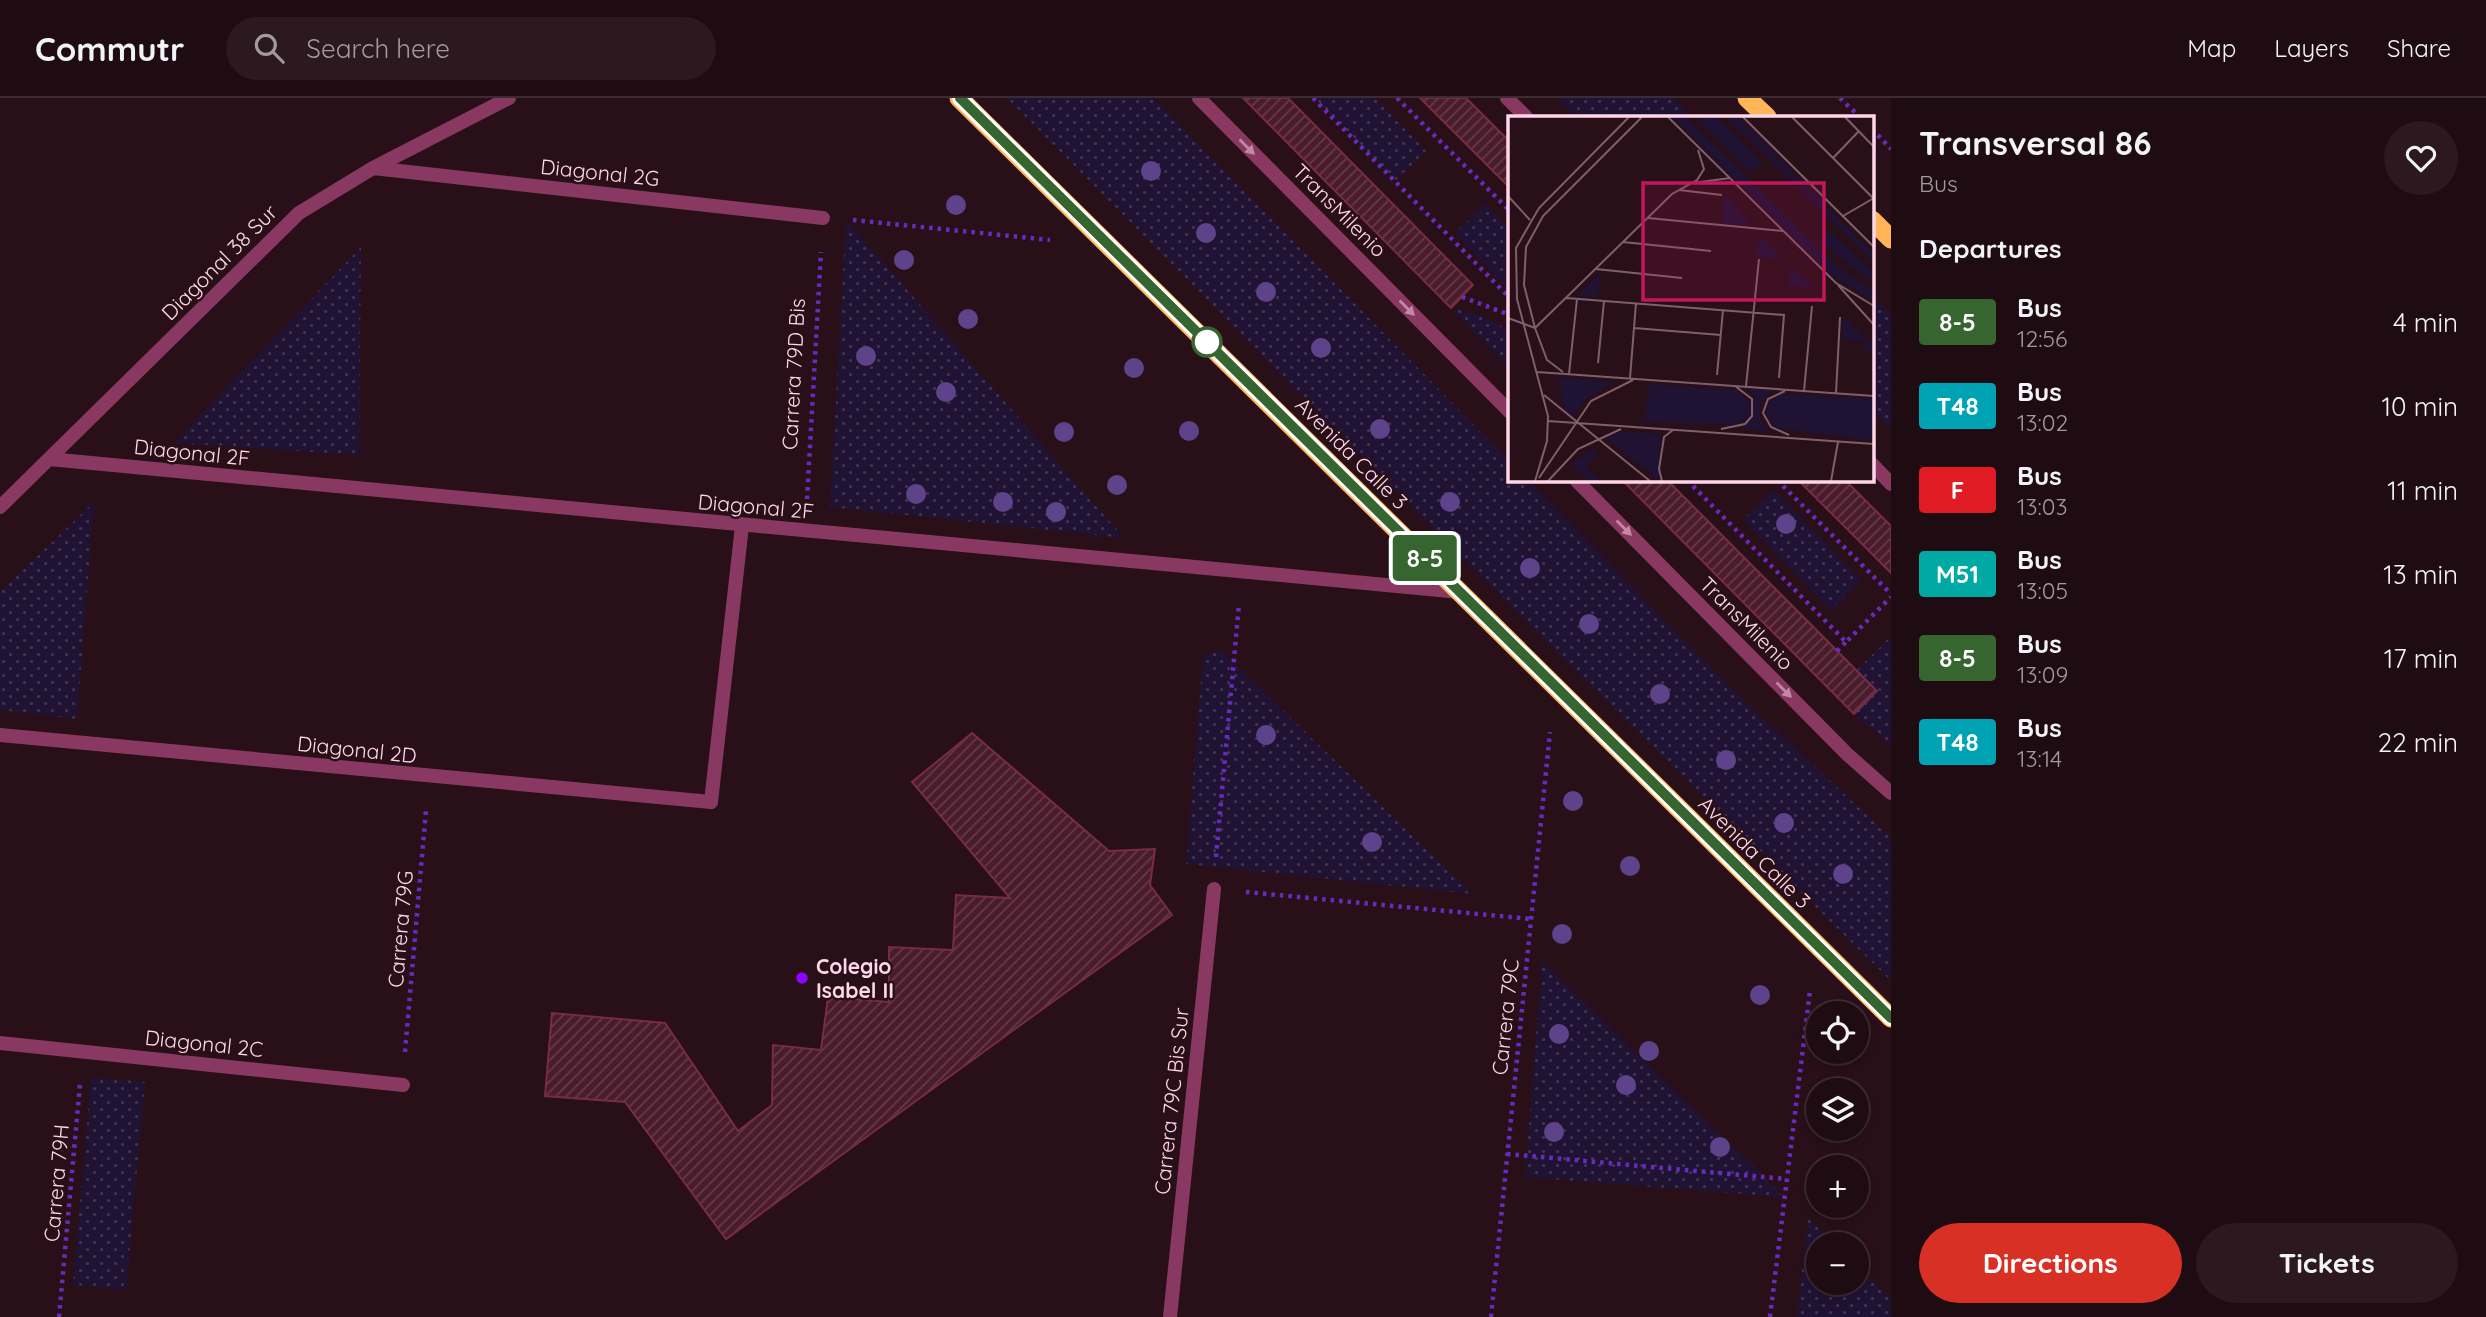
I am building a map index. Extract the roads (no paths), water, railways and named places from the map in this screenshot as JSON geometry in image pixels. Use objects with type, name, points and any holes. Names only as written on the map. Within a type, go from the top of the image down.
[{"type":"highway","name":"Avenida Calle 3","points":[[960,98],[1891,1018]]},
{"type":"highway","points":[[1747,98],[1766,116]]},
{"type":"highway","points":[[1874,222],[1891,239]]},
{"type":"street","name":"TransMilenio","points":[[1199,98],[1508,410]]},
{"type":"street","points":[[1507,98],[1525,116]]},
{"type":"street","name":"Diagonal 38 Sur","points":[[0,507],[299,213],[373,168],[510,99]]},
{"type":"street","name":"Diagonal 2G","points":[[373,168],[823,218]]},
{"type":"street","name":"Diagonal 2F","points":[[49,459],[1460,592]]},
{"type":"street","points":[[1874,466],[1891,484]]},
{"type":"street","name":"TransMilenio","points":[[1577,481],[1847,754],[1891,793]]},
{"type":"street","name":"Diagonal 2D","points":[[0,735],[711,802],[742,526]]},
{"type":"street","name":"Carrera 79C Bis Sur","points":[[1170,1317],[1214,889]]},
{"type":"street","name":"Diagonal 2C","points":[[0,1043],[403,1085]]},
{"type":"place","name":"Colegio Isabel II","points":[[802,978]]}]
